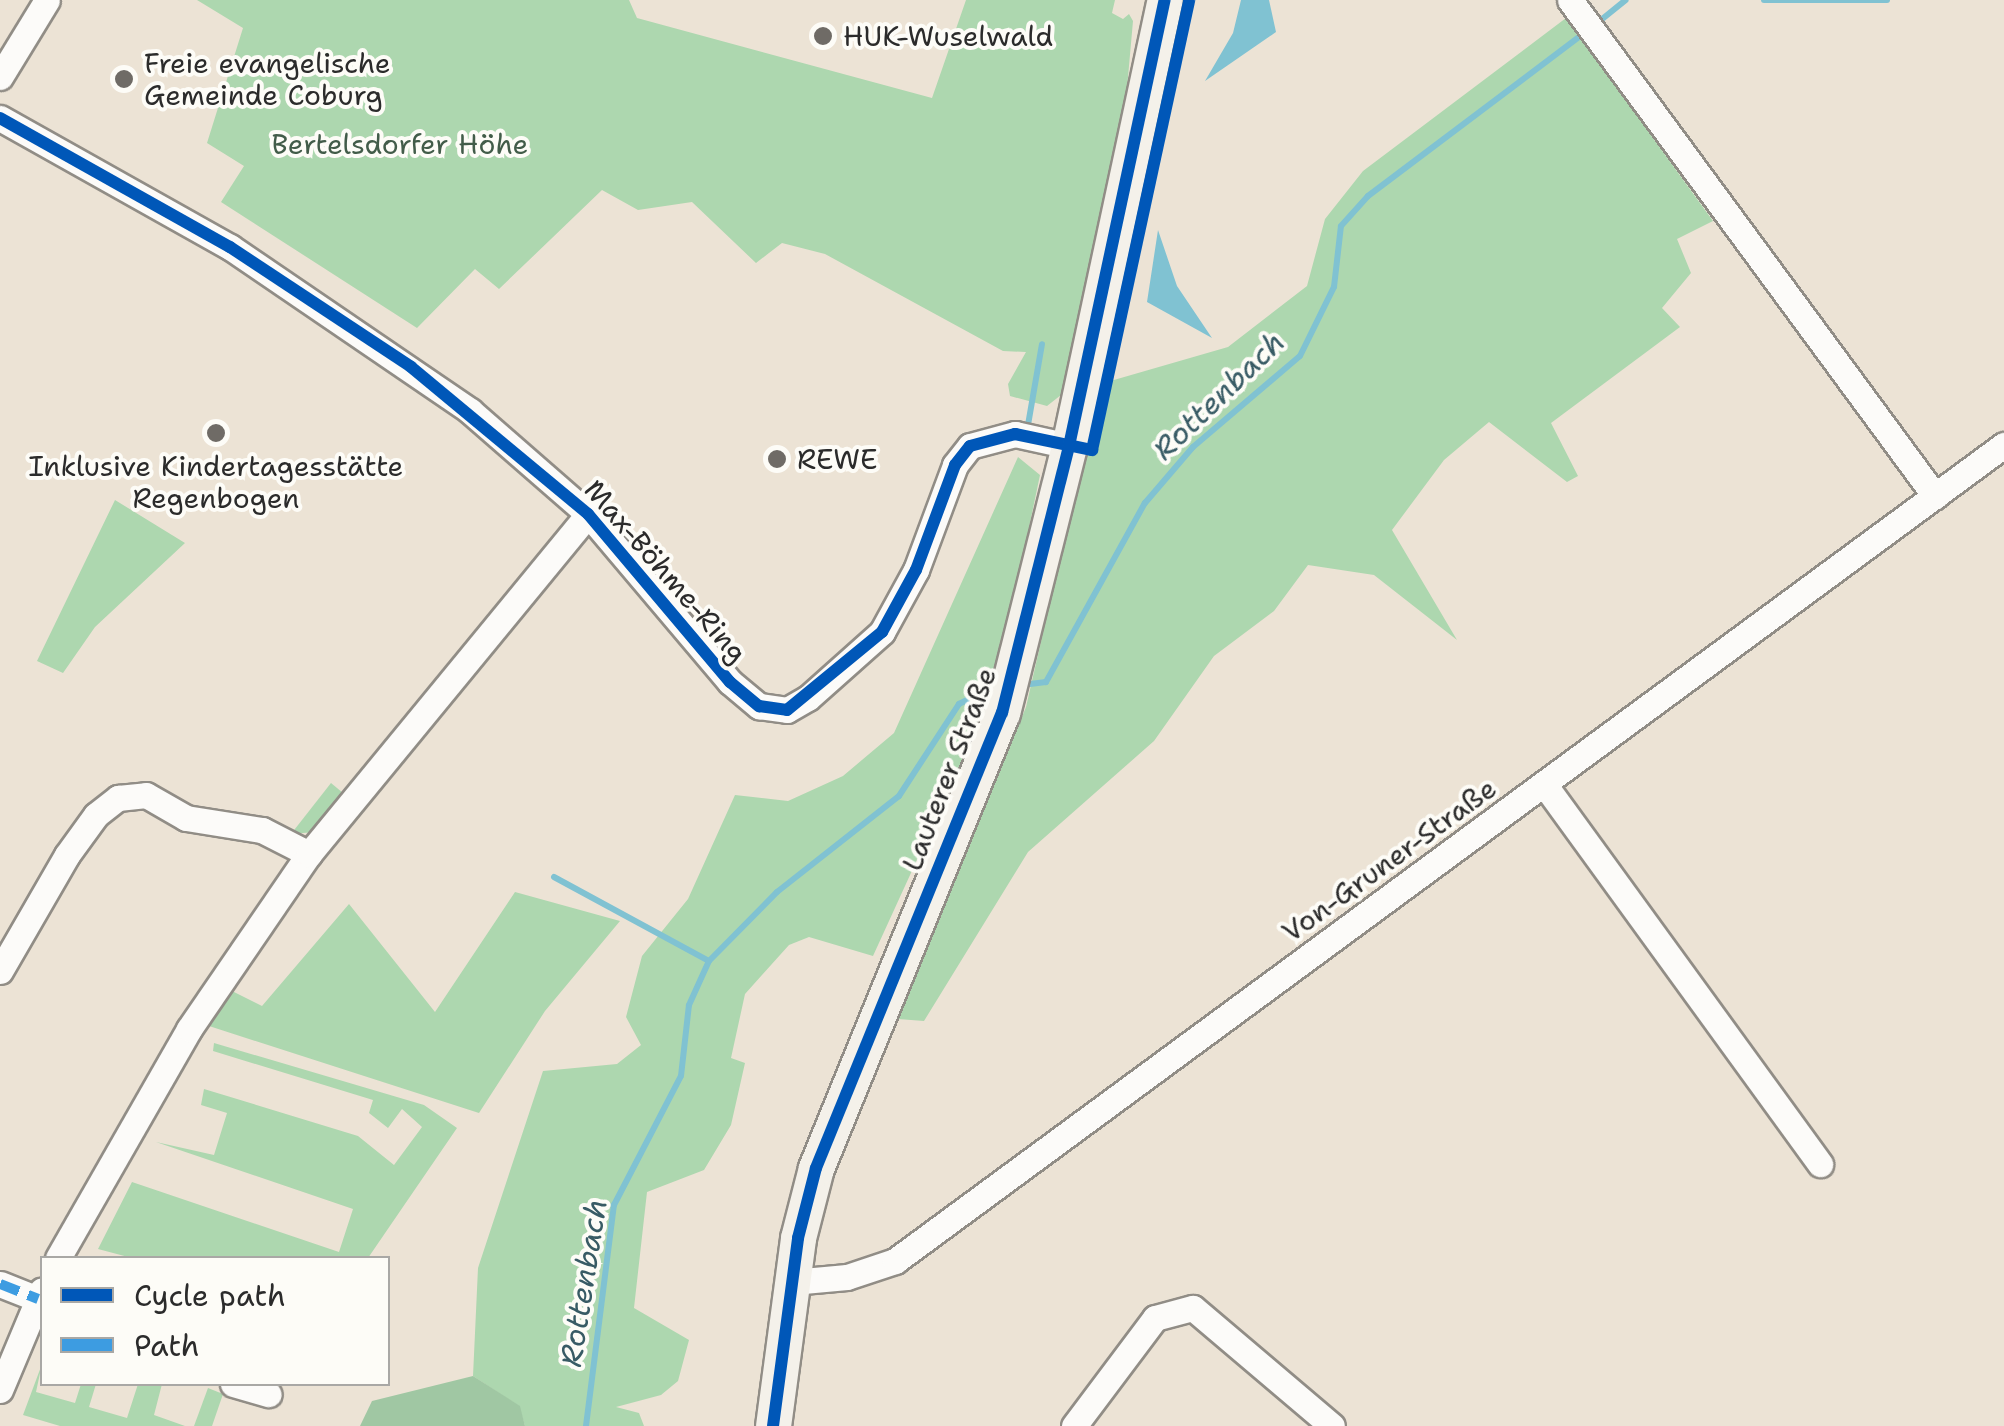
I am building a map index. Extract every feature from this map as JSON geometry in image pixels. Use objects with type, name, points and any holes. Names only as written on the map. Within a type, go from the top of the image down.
[{"type":"street","points":[[0,77],[47,0]]},
{"type":"street","name":"Lauterer Straße","points":[[772,1426],[792,1282],[829,1129],[1002,713],[1069,446],[1165,0]]},
{"type":"street","points":[[1577,8],[1936,496]]},
{"type":"street","name":"Max-Böhme-Ring","points":[[0,118],[230,246],[377,342],[470,411],[588,514],[730,682],[759,706],[787,710],[882,632],[916,570],[955,465],[970,446],[1015,434],[1069,446]]},
{"type":"street","name":"Von-Gruner-Straße","points":[[792,1282],[887,1266],[2004,445]]},
{"type":"street","name":"Max-Böhme-Ring","points":[[59,1256],[188,1029],[309,854],[588,514]]},
{"type":"street","points":[[1544,784],[1820,1164]]},
{"type":"street","points":[[0,972],[67,855],[96,816],[118,798],[146,796],[186,818],[262,830],[309,854]]},
{"type":"street","points":[[0,1284],[40,1295],[35,1326],[0,1390]]},
{"type":"street","points":[[1074,1426],[1155,1318],[1175,1308],[1208,1316],[1303,1416],[1332,1426]]},
{"type":"street","points":[[240,1386],[270,1394]]},
{"type":"green space","name":"Bertelsdorfer Höhe","points":[[197,0],[629,0],[637,18],[932,98],[966,0],[1115,0],[1112,13],[1123,19],[1129,14],[1133,21],[1124,122],[1061,395],[1047,406],[1010,396],[1008,384],[1026,352],[1003,351],[825,254],[782,243],[756,263],[692,202],[638,210],[602,190],[499,289],[475,269],[417,328],[221,202],[244,166],[207,143],[243,28]]},
{"type":"green space","points":[[1566,18],[1713,221],[1677,239],[1691,273],[1662,308],[1680,327],[1551,423],[1578,476],[1567,482],[1489,422],[1444,460],[1392,530],[1457,640],[1374,575],[1308,565],[1274,611],[1214,656],[1154,741],[1028,852],[924,1021],[898,1019],[1026,707],[1100,384],[1228,347],[1307,286],[1325,219],[1363,171]]},
{"type":"green space","points":[[1018,457],[1040,475],[1011,614],[980,722],[873,956],[809,937],[789,945],[745,994],[731,1058],[745,1063],[731,1125],[704,1170],[647,1192],[634,1308],[689,1340],[678,1381],[661,1395],[616,1407],[639,1413],[644,1426],[525,1426],[519,1406],[473,1376],[478,1268],[543,1071],[617,1064],[641,1045],[626,1017],[642,956],[688,899],[735,795],[788,801],[843,776],[894,733]]},
{"type":"green space","points":[[115,500],[185,543],[95,627],[63,673],[37,661]]},
{"type":"green space","points":[[331,783],[343,793],[315,832],[291,834]]},
{"type":"green space","points":[[515,892],[620,921],[545,1011],[479,1113],[209,1026],[230,990],[262,1006],[349,904],[435,1012]]},
{"type":"green space","points":[[214,1043],[424,1105],[457,1128],[369,1256],[124,1256],[98,1249],[132,1182],[339,1252],[353,1209],[156,1142],[214,1155],[227,1113],[201,1105],[204,1089],[358,1136],[394,1165],[422,1127],[402,1109],[388,1128],[369,1113],[373,1100],[213,1051]]},
{"type":"green space","points":[[40,1369],[36,1392],[75,1403],[80,1386],[95,1386],[89,1407],[127,1418],[137,1386],[161,1386],[154,1415],[185,1426],[60,1426],[23,1415]]},
{"type":"green space","points":[[473,1376],[520,1406],[525,1426],[360,1426],[372,1401]]},
{"type":"green space","points":[[208,1388],[223,1394],[212,1426],[194,1426]]},
{"type":"water","points":[[1241,0],[1269,0],[1276,32],[1205,81],[1233,33]]},
{"type":"water","points":[[1158,230],[1177,286],[1212,338],[1147,302]]},
{"type":"waterway","name":"Rottenbach","points":[[1596,24],[1626,0]]},
{"type":"waterway","name":"Rottenbach","points":[[1764,0],[1887,0]]},
{"type":"waterway","name":"Rottenbach","points":[[1030,684],[1046,682],[1145,503],[1193,447],[1300,356],[1334,287],[1341,226],[1368,196],[1586,32]]},
{"type":"waterway","name":"Rottenbach","points":[[1028,425],[1042,344]]},
{"type":"waterway","name":"Rottenbach","points":[[586,1426],[614,1205],[681,1076],[689,1005],[709,961],[777,892],[899,796],[959,704],[989,689]]},
{"type":"waterway","points":[[554,877],[709,961]]},
{"type":"marked path","points":[[0,1284],[38,1299]]},
{"type":"cycle path","points":[[773,1426],[798,1238],[816,1168],[1002,713],[1069,446],[1165,0]]},
{"type":"cycle path","points":[[0,118],[230,247],[411,367],[588,514],[730,682],[759,706],[787,710],[882,632],[916,570],[955,465],[970,446],[1015,434],[1092,450],[1189,0]]},
{"type":"place","name":"HUK-Wuselwald","points":[[823,36]]},
{"type":"place","name":"Freie evangelische Gemeinde Coburg","points":[[124,79]]},
{"type":"place","name":"Inklusive Kindertagesstätte Regenbogen","points":[[216,433]]},
{"type":"place","name":"REWE","points":[[777,459]]}]
